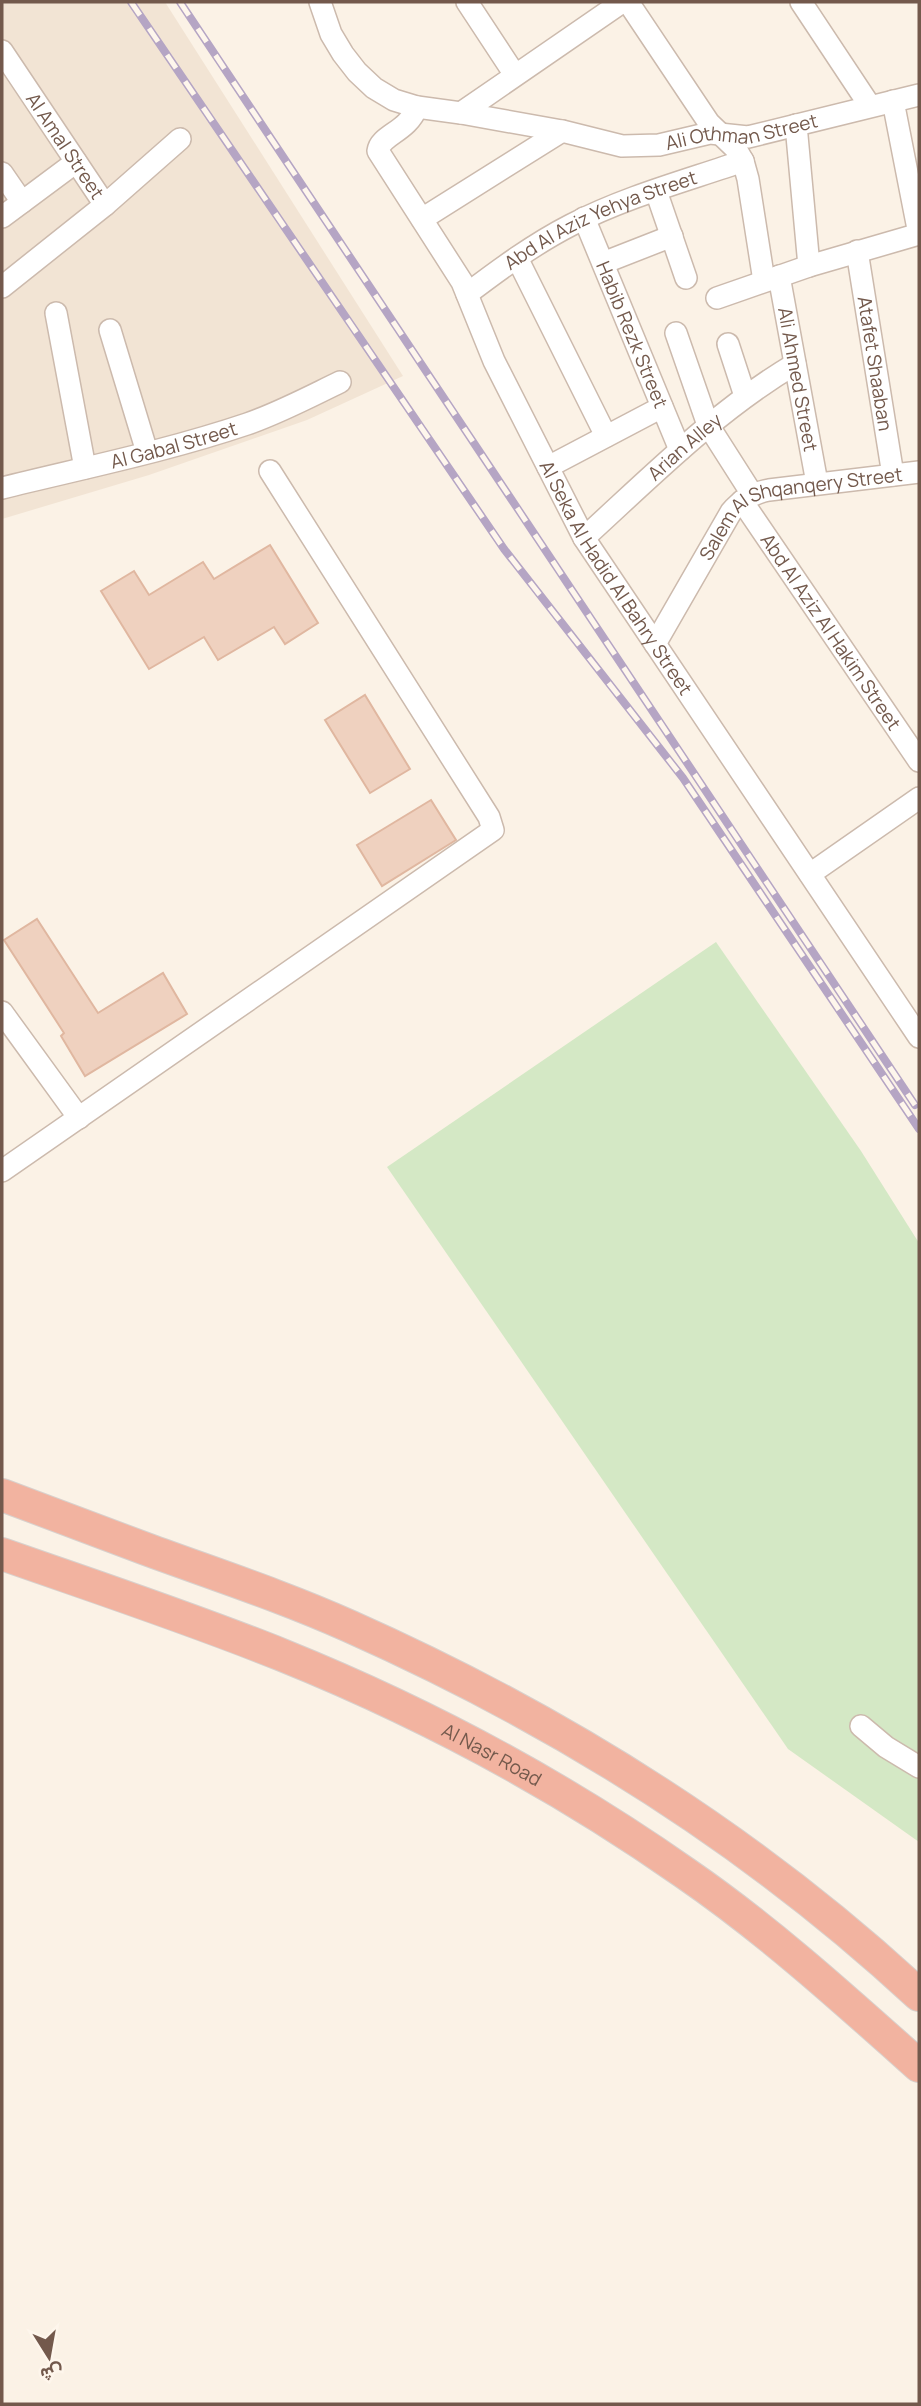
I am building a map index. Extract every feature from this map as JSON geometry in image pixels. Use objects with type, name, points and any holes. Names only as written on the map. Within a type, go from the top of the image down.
[{"type":"highway","points":[[2,1495],[247,1584],[347,1625],[444,1670],[539,1720],[632,1774],[721,1833],[803,1894],[881,1959],[919,1995]]},
{"type":"highway","name":"Al Nasr Road","points":[[2,1554],[199,1623],[284,1656],[415,1716],[530,1776],[686,1873],[782,1948],[919,2066]]},
{"type":"street","name":"Ali Othman Street","points":[[320,2],[331,34],[357,72],[384,94],[417,107],[562,131],[604,142],[641,146],[677,141],[704,133],[748,137],[919,95]]},
{"type":"street","points":[[467,2],[515,75]]},
{"type":"street","points":[[461,113],[622,2]]},
{"type":"street","points":[[628,2],[705,117],[736,149],[743,161]]},
{"type":"street","points":[[801,2],[870,106]]},
{"type":"street","name":"Al Amal Street","points":[[2,51],[104,205]]},
{"type":"street","points":[[717,298],[809,266],[919,234],[892,101]]},
{"type":"street","name":"Al Seka Al Hadid Al Bahry Street","points":[[417,107],[409,123],[382,141],[378,148],[454,268],[494,361],[584,538],[919,1037]]},
{"type":"street","points":[[796,125],[809,266]]},
{"type":"street","points":[[422,219],[562,131]]},
{"type":"street","points":[[2,287],[104,205],[180,139]]},
{"type":"street","name":"Abd Al Aziz Yehya Street","points":[[467,294],[517,258],[584,218],[743,161]]},
{"type":"street","name":"Ali Ahmed Street","points":[[743,161],[795,364],[817,483]]},
{"type":"street","points":[[2,217],[76,162]]},
{"type":"street","points":[[2,173],[22,202]]},
{"type":"street","points":[[656,191],[687,278]]},
{"type":"street","name":"Habib Rezk Street","points":[[584,218],[680,450]]},
{"type":"street","points":[[603,263],[672,236]]},
{"type":"street","name":"Atafet Shaaban","points":[[857,251],[911,476]]},
{"type":"street","points":[[517,258],[606,436]]},
{"type":"street","points":[[56,313],[85,468]]},
{"type":"street","points":[[110,330],[147,452]]},
{"type":"street","name":"Abd Al Aziz Al Hakim Street","points":[[676,333],[708,425],[747,497],[919,761]]},
{"type":"street","points":[[728,344],[744,396]]},
{"type":"street","name":"Arian Alley","points":[[584,538],[708,425],[744,396],[795,364]]},
{"type":"street","name":"Al Gabal Street","points":[[2,488],[247,424],[340,382]]},
{"type":"street","points":[[548,467],[662,407]]},
{"type":"street","points":[[2,1171],[493,830],[489,817],[270,471]]},
{"type":"street","name":"Salem Al Shqanqery Street","points":[[654,644],[731,512],[747,497],[769,489],[911,476]]},
{"type":"street","points":[[810,874],[919,798]]},
{"type":"street","points":[[2,1013],[79,1118]]},
{"type":"street","points":[[861,1726],[886,1747],[919,1767]]},
{"type":"shaded area","points":[[2,2],[165,2],[403,376],[307,420],[149,475],[2,519]]},
{"type":"green space","points":[[716,942],[861,1151],[919,1243],[919,1842],[788,1749],[387,1167]]},
{"type":"building","points":[[270,545],[318,623],[285,644],[274,627],[218,660],[204,637],[149,669],[101,591],[134,571],[149,595],[203,562],[214,579]]},
{"type":"building","points":[[365,695],[410,769],[370,793],[325,720]]},
{"type":"building","points":[[431,800],[456,840],[382,886],[357,845]]},
{"type":"building","points":[[37,919],[98,1013],[163,973],[187,1014],[85,1076],[61,1036],[64,1033],[4,940]]},
{"type":"railway","points":[[131,2],[504,549],[683,778],[919,1129]]},
{"type":"railway","points":[[180,2],[915,1105]]}]
